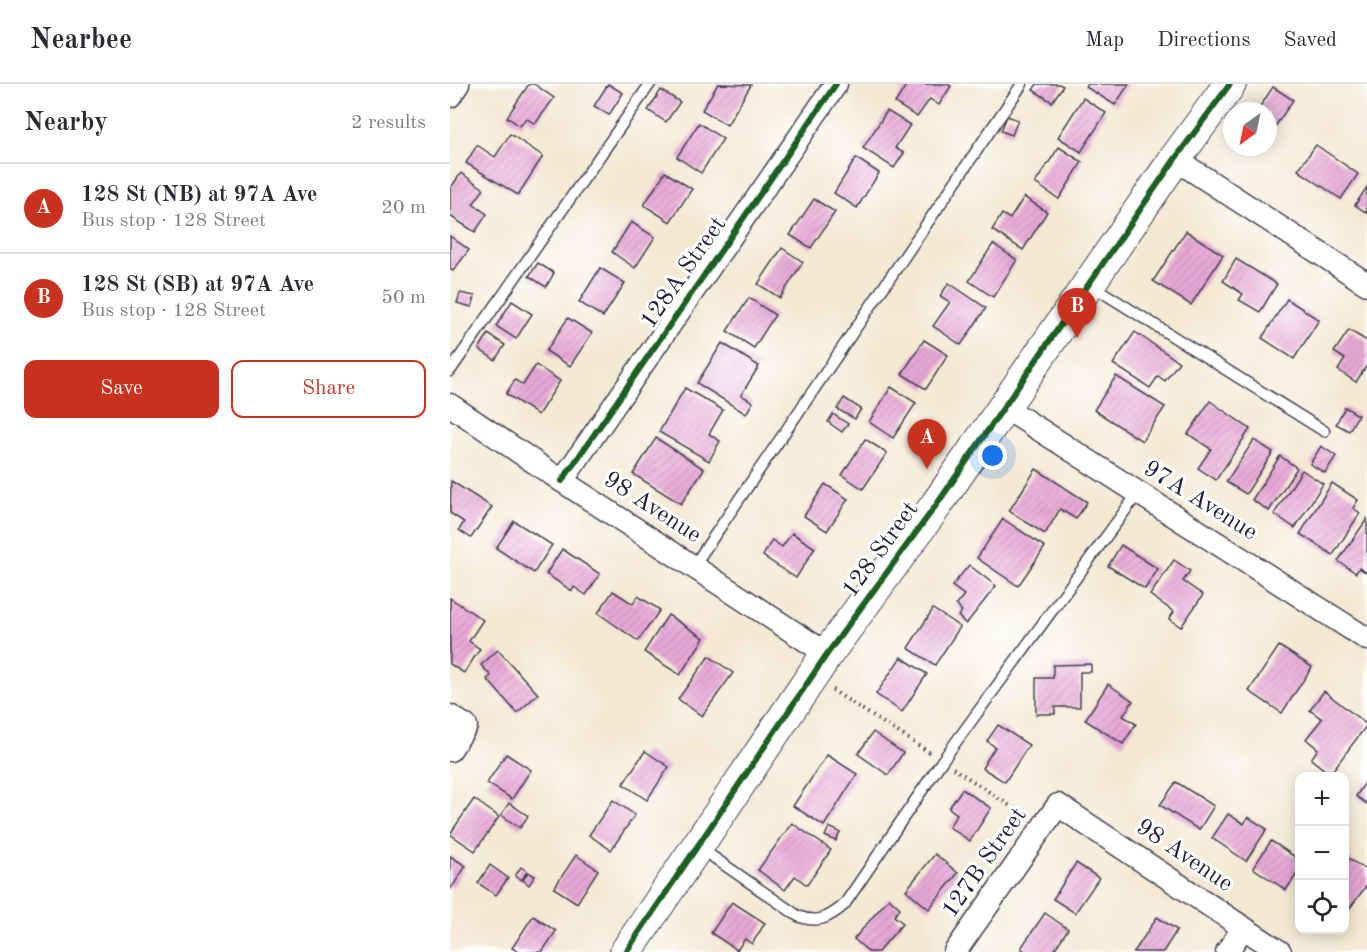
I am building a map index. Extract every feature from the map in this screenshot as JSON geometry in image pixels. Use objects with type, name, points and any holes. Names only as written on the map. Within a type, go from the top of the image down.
[{"type":"main road","name":"128 Street","points":[[626,952],[827,654],[937,504],[1175,159],[1230,84]]},
{"type":"street","points":[[450,96],[458,84]]},
{"type":"street","name":"128A Street","points":[[562,481],[836,84]]},
{"type":"street","points":[[1175,159],[1367,284]]},
{"type":"street","name":"98 Avenue","points":[[450,405],[827,654]]},
{"type":"street","name":"97A Avenue","points":[[1004,407],[1367,639]]},
{"type":"street","points":[[450,750],[458,721]]},
{"type":"street","name":"98 Avenue","points":[[1058,805],[1280,952]]},
{"type":"street","name":"127B Street","points":[[955,952],[1058,805]]},
{"type":"street","points":[[1227,952],[1243,928]]},
{"type":"lane","points":[[450,371],[650,84]]},
{"type":"lane","points":[[693,567],[1022,84]]},
{"type":"lane","points":[[1090,284],[1324,431]]},
{"type":"lane","points":[[697,846],[798,916],[809,921],[821,920],[833,914],[844,905],[942,761],[1138,493]]},
{"type":"path","points":[[831,689],[935,756]]},
{"type":"path","points":[[948,765],[1030,818]]},
{"type":"building","points":[[529,84],[534,84],[554,98],[535,124],[526,118],[520,126],[507,117]]},
{"type":"building","points":[[608,84],[623,93],[609,115],[594,106]]},
{"type":"building","points":[[718,84],[751,85],[727,125],[702,110]]},
{"type":"building","points":[[907,84],[947,84],[951,86],[939,105],[930,99],[917,117],[895,103]]},
{"type":"building","points":[[1037,84],[1063,86],[1052,102],[1033,90]]},
{"type":"building","points":[[1088,84],[1129,84],[1115,105],[1086,87]]},
{"type":"building","points":[[1273,87],[1293,100],[1277,124],[1277,102],[1263,102]]},
{"type":"building","points":[[661,90],[680,102],[666,122],[648,110]]},
{"type":"building","points":[[1083,98],[1106,113],[1081,152],[1058,137]]},
{"type":"building","points":[[887,111],[910,125],[895,148],[904,153],[894,168],[863,148]]},
{"type":"building","points":[[1007,116],[1018,120],[1012,135],[1001,131]]},
{"type":"building","points":[[699,123],[723,139],[701,173],[677,157]]},
{"type":"building","points":[[510,134],[543,156],[518,195],[466,163],[477,145],[495,157]]},
{"type":"building","points":[[1316,145],[1358,174],[1341,199],[1298,170]]},
{"type":"building","points":[[1059,147],[1082,162],[1059,199],[1035,183]]},
{"type":"building","points":[[856,158],[879,173],[857,208],[834,193]]},
{"type":"building","points":[[665,172],[692,189],[670,222],[644,205]]},
{"type":"building","points":[[461,173],[484,189],[473,204],[487,214],[475,232],[450,216],[450,189]]},
{"type":"building","points":[[1367,187],[1367,213],[1355,205]]},
{"type":"building","points":[[1024,197],[1047,212],[1023,250],[992,230],[1002,214],[1010,219]]},
{"type":"building","points":[[814,199],[835,212],[811,248],[790,235]]},
{"type":"building","points":[[631,222],[655,237],[635,268],[612,252]]},
{"type":"building","points":[[1186,231],[1223,255],[1191,305],[1153,281]]},
{"type":"building","points":[[450,236],[469,250],[453,271],[450,269]]},
{"type":"building","points":[[993,244],[1017,260],[993,297],[969,281]]},
{"type":"building","points":[[782,248],[803,262],[780,298],[758,284]]},
{"type":"building","points":[[1236,259],[1277,284],[1260,312],[1239,300],[1243,294],[1223,281]]},
{"type":"building","points":[[538,263],[554,273],[546,287],[529,276]]},
{"type":"building","points":[[600,268],[625,283],[603,317],[579,302]]},
{"type":"building","points":[[949,283],[986,308],[961,345],[933,326],[950,302],[940,296]]},
{"type":"building","points":[[460,293],[475,296],[472,307],[457,303]]},
{"type":"building","points":[[749,298],[775,315],[754,348],[727,331]]},
{"type":"building","points":[[1287,299],[1319,320],[1294,359],[1262,338]]},
{"type":"building","points":[[512,301],[532,314],[516,339],[496,326]]},
{"type":"building","points":[[568,318],[592,333],[570,366],[546,351]]},
{"type":"building","points":[[1349,330],[1367,341],[1367,365],[1356,382],[1338,370],[1345,359],[1334,352]]},
{"type":"building","points":[[1135,332],[1179,362],[1165,381],[1158,376],[1150,388],[1113,364]]},
{"type":"building","points":[[488,334],[505,345],[495,360],[479,349]]},
{"type":"building","points":[[924,340],[948,355],[926,389],[902,374]]},
{"type":"building","points":[[722,343],[759,366],[741,395],[753,402],[746,414],[697,383]]},
{"type":"building","points":[[536,365],[560,381],[538,415],[506,394],[515,380],[523,385]]},
{"type":"building","points":[[1116,376],[1165,407],[1142,441],[1094,410]]},
{"type":"building","points":[[891,387],[916,403],[893,438],[869,422]]},
{"type":"building","points":[[685,388],[723,410],[709,434],[720,441],[709,461],[659,432]]},
{"type":"building","points":[[844,398],[861,409],[855,419],[837,409]]},
{"type":"building","points":[[1210,401],[1250,429],[1216,480],[1198,468],[1211,449],[1188,434]]},
{"type":"building","points":[[1345,407],[1358,415],[1349,431],[1336,424]]},
{"type":"building","points":[[833,414],[848,424],[842,432],[828,422]]},
{"type":"building","points":[[656,438],[704,469],[681,504],[633,474]]},
{"type":"building","points":[[865,439],[887,453],[863,489],[842,475]]},
{"type":"building","points":[[1254,440],[1273,452],[1246,494],[1226,482]]},
{"type":"building","points":[[1321,446],[1336,456],[1325,473],[1310,464]]},
{"type":"building","points":[[1280,456],[1297,468],[1269,511],[1252,500]]},
{"type":"building","points":[[1036,469],[1087,502],[1076,519],[1060,509],[1045,534],[1009,511]]},
{"type":"building","points":[[1302,470],[1323,484],[1295,528],[1274,514]]},
{"type":"building","points":[[451,481],[492,507],[471,538],[459,530],[464,522],[450,513]]},
{"type":"building","points":[[1332,483],[1358,500],[1353,508],[1360,513],[1333,555],[1300,534]]},
{"type":"building","points":[[825,484],[848,499],[827,531],[804,516]]},
{"type":"building","points":[[1003,519],[1045,547],[1018,586],[977,558]]},
{"type":"building","points":[[1367,519],[1367,573],[1359,568],[1356,573],[1338,561]]},
{"type":"building","points":[[514,521],[552,545],[534,573],[496,548]]},
{"type":"building","points":[[792,533],[815,548],[796,578],[763,556],[772,540],[782,547]]},
{"type":"building","points":[[1121,545],[1158,569],[1145,589],[1108,566]]},
{"type":"building","points":[[562,549],[600,574],[586,595],[574,587],[572,591],[546,574]]},
{"type":"building","points":[[1174,560],[1190,571],[1183,581],[1203,595],[1181,627],[1169,619],[1174,612],[1150,595]]},
{"type":"building","points":[[969,565],[996,586],[966,624],[958,616],[962,611],[956,605],[964,595],[952,586]]},
{"type":"building","points":[[613,591],[633,604],[638,596],[660,610],[638,641],[598,613]]},
{"type":"building","points":[[450,598],[483,620],[469,641],[480,649],[464,673],[450,664]]},
{"type":"building","points":[[933,609],[960,627],[935,665],[908,648]]},
{"type":"building","points":[[668,615],[704,638],[680,675],[644,652]]},
{"type":"building","points":[[1279,646],[1312,667],[1282,713],[1249,691]]},
{"type":"building","points":[[498,650],[538,694],[517,713],[487,679],[491,676],[481,665]]},
{"type":"building","points":[[709,656],[733,673],[702,716],[678,699]]},
{"type":"building","points":[[901,657],[927,674],[902,712],[876,694]]},
{"type":"building","points":[[1091,664],[1091,672],[1080,672],[1080,707],[1055,707],[1055,714],[1036,714],[1036,678],[1053,678],[1053,665]]},
{"type":"building","points":[[1108,684],[1133,701],[1123,716],[1136,724],[1123,744],[1085,720]]},
{"type":"building","points":[[1324,691],[1367,725],[1332,772],[1327,772],[1311,759],[1318,749],[1306,739],[1322,719],[1310,710]]},
{"type":"building","points":[[998,725],[1029,745],[1005,782],[982,768],[995,747],[987,741]]},
{"type":"building","points":[[873,732],[903,753],[888,775],[858,754]]},
{"type":"building","points":[[645,751],[669,767],[647,800],[623,784]]},
{"type":"building","points":[[506,754],[531,770],[512,799],[487,783]]},
{"type":"building","points":[[827,755],[857,774],[824,826],[793,806]]},
{"type":"building","points":[[1367,780],[1367,804],[1356,796]]},
{"type":"building","points":[[1176,782],[1214,806],[1199,830],[1160,805]]},
{"type":"building","points":[[962,789],[991,808],[970,841],[949,827],[957,814],[949,808]]},
{"type":"building","points":[[474,799],[499,817],[475,851],[450,834]]},
{"type":"building","points":[[613,800],[635,815],[611,850],[589,835]]},
{"type":"building","points":[[509,803],[528,816],[520,828],[501,815]]},
{"type":"building","points":[[1228,814],[1244,824],[1248,817],[1267,829],[1246,861],[1212,838]]},
{"type":"building","points":[[792,823],[831,850],[807,885],[795,876],[785,890],[758,870]]},
{"type":"building","points":[[829,827],[840,832],[836,841],[825,836]]},
{"type":"building","points":[[1271,841],[1295,857],[1295,876],[1286,890],[1253,868]]},
{"type":"building","points":[[935,854],[958,873],[929,909],[906,890]]},
{"type":"building","points":[[576,855],[598,870],[577,903],[554,888]]},
{"type":"building","points":[[450,856],[466,866],[450,890]]},
{"type":"building","points":[[1349,858],[1367,871],[1367,885],[1349,909]]},
{"type":"building","points":[[1076,863],[1099,878],[1075,913],[1053,899]]},
{"type":"building","points":[[490,865],[508,878],[496,895],[478,883]]},
{"type":"building","points":[[521,867],[527,871],[522,880],[515,876]]},
{"type":"building","points":[[528,872],[535,876],[529,885],[523,880]]},
{"type":"building","points":[[889,898],[900,908],[894,916],[903,923],[878,952],[869,952],[854,939]]},
{"type":"building","points":[[732,902],[765,923],[752,944],[745,939],[737,950],[711,933]]},
{"type":"building","points":[[1045,913],[1068,929],[1053,952],[1026,952],[1021,948]]},
{"type":"building","points":[[533,916],[556,931],[542,952],[519,952],[512,948]]},
{"type":"building","points":[[1157,917],[1177,930],[1163,952],[1134,952]]},
{"type":"cycle path","points":[[562,481],[836,84]]},
{"type":"cycle path","points":[[626,952],[827,654],[937,504],[1175,159],[1230,84]]},
{"type":"place","name":"128 St (SB) at 97A Ave","points":[[1077,338]]},
{"type":"place","name":"128 St (NB) at 97A Ave","points":[[927,469]]}]
